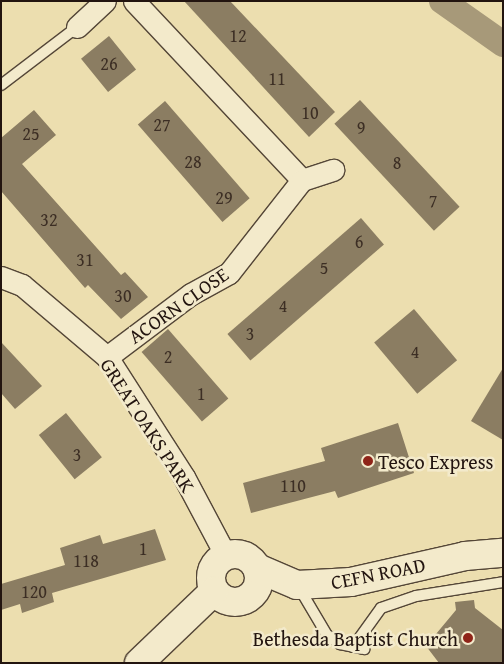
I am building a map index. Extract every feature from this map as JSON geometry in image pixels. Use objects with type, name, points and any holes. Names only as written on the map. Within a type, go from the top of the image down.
[{"type":"main road","name":"CEFN ROAD","points":[[226,556],[247,558],[257,568],[298,586],[351,582],[465,556],[503,553]]},
{"type":"main road","points":[[226,556],[213,568],[214,591],[225,600],[243,601],[257,587],[257,568]]},
{"type":"main road","points":[[139,663],[214,591]]},
{"type":"street","points":[[77,27],[105,1]]},
{"type":"street","points":[[134,1],[302,180],[333,170]]},
{"type":"street","name":"ACORN CLOSE","points":[[107,357],[191,294],[229,273],[302,180]]},
{"type":"street","name":"GREAT OAKS PARK","points":[[1,277],[22,285],[107,357],[184,477],[226,556]]},
{"type":"lane","points":[[1,85],[77,27]]},
{"type":"lane","points":[[298,586],[327,635],[359,648],[375,613],[397,601],[503,582]]},
{"type":"building","points":[[184,1],[230,1],[335,112],[309,137]]},
{"type":"building","points":[[109,36],[136,69],[108,92],[81,59]]},
{"type":"building","points":[[360,100],[460,207],[434,231],[334,124]]},
{"type":"building","points":[[165,101],[250,198],[222,222],[138,125]]},
{"type":"building","points":[[34,110],[56,135],[22,164],[121,275],[125,272],[148,297],[121,319],[88,285],[85,288],[1,191],[1,138]]},
{"type":"building","points":[[361,218],[384,244],[250,361],[227,334]]},
{"type":"building","points":[[414,309],[457,360],[417,394],[374,342]]},
{"type":"building","points":[[168,329],[228,398],[202,421],[142,352]]},
{"type":"building","points":[[1,342],[42,386],[15,409],[1,393]]},
{"type":"building","points":[[503,368],[503,440],[471,421]]},
{"type":"building","points":[[66,413],[102,457],[75,479],[39,435]]},
{"type":"building","name":"Tesco Express","points":[[398,423],[414,473],[338,498],[335,491],[251,513],[243,483],[325,461],[321,448]]},
{"type":"building","points":[[155,529],[166,560],[52,593],[54,602],[22,613],[20,604],[1,610],[1,584],[65,565],[60,548],[100,535],[103,544]]},
{"type":"building","name":"Bethesda Baptist Church","points":[[474,600],[475,608],[503,630],[503,663],[439,663],[426,646],[456,610],[455,602]]},
{"type":"waterway","points":[[442,1],[503,44]]},
{"type":"place","name":"Tesco Express","points":[[368,461]]},
{"type":"place","name":"Bethesda Baptist Church","points":[[468,638]]}]
